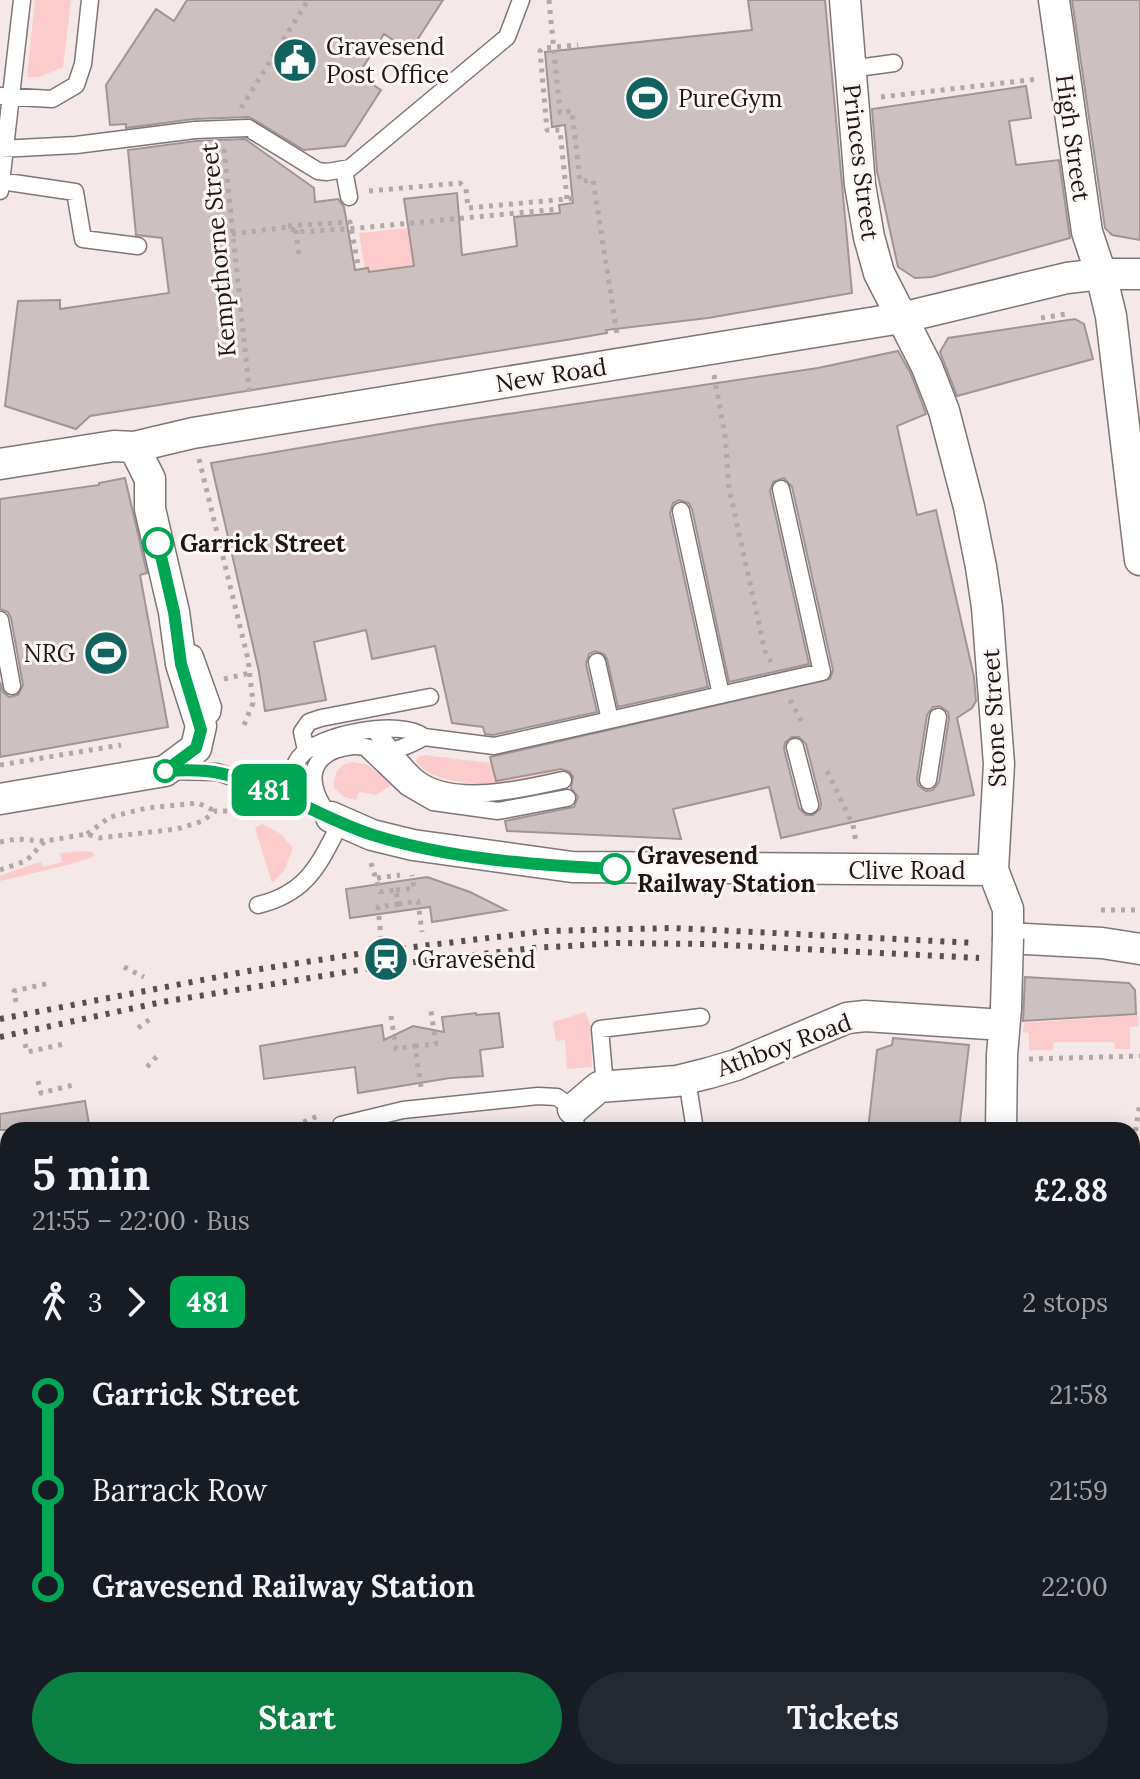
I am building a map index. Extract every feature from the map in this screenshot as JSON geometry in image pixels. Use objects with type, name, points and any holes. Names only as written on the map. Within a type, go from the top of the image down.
[{"type":"street","name":"Princes Street","points":[[845,0],[860,185],[869,237],[879,273],[901,318]]},
{"type":"street","name":"High Street","points":[[1054,0],[1087,232],[1111,316],[1140,560]]},
{"type":"street","name":"New Road","points":[[0,463],[114,446],[134,447],[193,433],[901,318],[1067,278],[1140,274]]},
{"type":"street","name":"Stone Street","points":[[901,318],[927,367],[945,416],[969,507],[987,607],[999,764],[993,870],[1008,909],[1001,1122]]},
{"type":"street","points":[[0,799],[165,771],[196,748],[201,726],[181,664],[150,509],[147,470],[134,447]]},
{"type":"street","name":"Clive Road","points":[[336,819],[372,835],[447,851],[572,867],[993,870]]},
{"type":"street","points":[[1008,938],[1102,943],[1140,949]]},
{"type":"street","name":"Athboy Road","points":[[605,1086],[677,1081],[736,1065],[847,1018],[1005,1016]]},
{"type":"street","points":[[575,1120],[599,1087],[605,1086]]},
{"type":"lane","points":[[22,0],[6,97],[1,184],[75,192],[83,239],[138,246]]},
{"type":"lane","points":[[6,97],[52,99],[76,85],[83,64],[90,0]]},
{"type":"lane","points":[[3,149],[76,145],[195,130],[248,128],[310,168],[327,172],[344,170],[363,158],[507,37],[521,0]]},
{"type":"lane","points":[[850,69],[894,63]]},
{"type":"lane","points":[[344,170],[348,194]]},
{"type":"lane","points":[[394,751],[424,737],[494,746],[822,672],[781,489]]},
{"type":"lane","points":[[681,511],[721,695]]},
{"type":"lane","points":[[0,620],[12,686]]},
{"type":"lane","points":[[597,662],[610,720]]},
{"type":"lane","points":[[306,750],[302,732],[312,721],[356,709],[430,697]]},
{"type":"lane","points":[[928,780],[938,717]]},
{"type":"lane","points":[[258,905],[276,901],[307,881],[336,819],[314,792],[312,780],[321,760],[368,737],[398,729],[417,731],[424,737]]},
{"type":"lane","points":[[368,737],[407,787],[433,802],[498,811],[567,798]]},
{"type":"lane","points":[[295,801],[292,774],[306,750],[321,741],[368,737],[394,751],[415,776],[437,788],[493,794],[563,780]]},
{"type":"lane","points":[[795,747],[810,805]]},
{"type":"lane","name":"Clive Road","points":[[165,771],[217,772],[336,819]]},
{"type":"lane","points":[[605,1086],[600,1029],[701,1017]]},
{"type":"lane","points":[[677,1081],[689,1092],[694,1122]]},
{"type":"lane","points":[[353,1122],[403,1110],[538,1096],[557,1097],[575,1120]]},
{"type":"path","name":"Kempthorne Street","points":[[238,112],[308,0]]},
{"type":"path","points":[[549,0],[560,113],[572,111],[580,181],[593,180],[622,363]]},
{"type":"path","points":[[567,199],[560,130],[547,130],[540,51],[543,48],[578,45]]},
{"type":"path","points":[[909,94],[1065,76]]},
{"type":"path","name":"Kempthorne Street","points":[[223,137],[254,424]]},
{"type":"path","points":[[348,194],[460,183],[466,189],[468,208],[578,198]]},
{"type":"path","points":[[232,234],[287,227],[298,232],[359,228],[559,209]]},
{"type":"path","points":[[299,257],[292,226],[350,222],[358,265]]},
{"type":"path","points":[[711,349],[725,435],[729,488],[765,651],[772,665]]},
{"type":"path","points":[[193,433],[250,673],[252,706],[242,730]]},
{"type":"path","points":[[222,679],[250,673]]},
{"type":"path","points":[[787,693],[808,735]]},
{"type":"path","points":[[0,765],[98,748]]},
{"type":"path","points":[[823,763],[853,825],[856,847]]},
{"type":"path","points":[[0,842],[16,839],[45,841],[87,834],[108,818],[147,808],[198,803],[215,811],[255,811]]},
{"type":"path","points":[[87,834],[99,838],[177,829],[203,821],[215,811]]},
{"type":"path","points":[[0,870],[26,861],[45,841]]},
{"type":"path","points":[[372,866],[380,892],[414,888],[412,873],[377,878]]},
{"type":"path","points":[[396,890],[398,904]]},
{"type":"path","points":[[381,938],[378,907],[418,901],[422,932]]},
{"type":"path","points":[[124,967],[144,977]]},
{"type":"path","points":[[16,1002],[14,991],[50,983]]},
{"type":"path","points":[[391,1016],[396,1049],[436,1044],[431,1011]]},
{"type":"path","points":[[138,1028],[153,1017]]},
{"type":"path","points":[[25,1044],[27,1052],[64,1044]]},
{"type":"path","points":[[415,1046],[421,1088]]},
{"type":"path","points":[[147,1067],[160,1053]]},
{"type":"path","points":[[1020,1059],[1140,1056]]},
{"type":"path","points":[[38,1081],[41,1093],[73,1085]]},
{"type":"path","points":[[1137,1122],[1140,1102]]},
{"type":"shaded area","points":[[35,0],[71,0],[63,67],[40,77],[27,77]]},
{"type":"shaded area","points":[[448,224],[418,287],[381,316],[365,269],[359,233]]},
{"type":"shaded area","points":[[550,752],[557,772],[500,784],[467,783],[442,778],[422,768],[416,761],[424,755],[490,763]]},
{"type":"shaded area","points":[[352,762],[368,765],[392,785],[376,795],[359,792],[356,800],[344,797],[334,788],[334,778],[340,768]]},
{"type":"shaded area","points":[[262,824],[281,834],[293,848],[284,871],[272,883],[255,828]]},
{"type":"shaded area","points":[[93,852],[95,856],[0,881],[0,876],[36,863],[41,862],[43,867],[62,862],[60,853]]},
{"type":"shaded area","points":[[585,1012],[590,1024],[592,1067],[567,1069],[565,1040],[556,1041],[553,1022]]},
{"type":"shaded area","points":[[1138,1015],[1139,1026],[1130,1027],[1130,1049],[1115,1049],[1114,1042],[1054,1042],[1053,1050],[1029,1050],[1029,1033],[1023,1032],[1024,1023]]},
{"type":"building","points":[[187,0],[443,0],[410,51],[384,34],[358,75],[381,90],[345,146],[304,150],[249,117],[194,119],[126,128],[126,124],[110,125],[106,85],[156,9],[174,21]]},
{"type":"building","points":[[748,0],[825,0],[852,293],[708,318],[606,330],[607,333],[566,340],[90,416],[76,429],[5,406],[18,301],[60,300],[60,309],[169,293],[162,238],[136,235],[128,150],[196,141],[245,139],[314,188],[315,202],[338,199],[344,207],[355,270],[368,268],[369,272],[414,266],[404,199],[457,193],[462,255],[517,246],[514,217],[560,213],[559,205],[573,203],[565,125],[552,127],[545,52],[752,30]]},
{"type":"building","points":[[1072,0],[1140,0],[1140,240],[1112,235],[1105,228]]},
{"type":"building","points":[[1026,86],[1031,118],[1009,121],[1016,165],[1059,160],[1070,238],[932,277],[915,278],[898,267],[877,171],[872,109]]},
{"type":"building","points":[[1075,319],[1084,324],[1093,359],[957,396],[940,352],[948,338]]},
{"type":"building","points":[[898,351],[911,374],[926,414],[897,426],[917,515],[936,510],[974,677],[976,701],[972,708],[957,718],[974,795],[781,838],[769,787],[673,809],[681,839],[507,831],[505,821],[574,807],[578,797],[571,788],[573,777],[570,772],[561,769],[496,781],[490,757],[830,679],[833,670],[792,487],[784,478],[773,482],[770,491],[809,664],[729,682],[692,509],[689,503],[679,500],[673,503],[670,513],[708,687],[618,707],[607,659],[604,654],[595,651],[589,654],[586,664],[597,712],[493,735],[485,734],[483,727],[452,723],[435,646],[372,659],[366,630],[314,642],[326,700],[265,711],[259,672],[211,463],[440,424],[818,368]],"holes":[[[940,706],[948,712],[949,718],[939,782],[933,790],[926,791],[918,785],[917,779],[927,715],[933,707]],[[792,737],[799,737],[806,744],[821,803],[820,809],[813,815],[806,815],[799,808],[784,749],[785,743]]]},
{"type":"building","points":[[125,478],[147,573],[140,575],[168,727],[0,757],[0,682],[3,692],[9,697],[18,695],[23,685],[11,618],[8,612],[0,609],[0,499],[99,485]]},
{"type":"building","points":[[427,877],[470,892],[506,910],[432,922],[430,907],[350,918],[346,889]]},
{"type":"building","points":[[1025,977],[1129,983],[1135,990],[1136,1014],[1023,1021]]},
{"type":"building","points":[[499,1013],[503,1047],[480,1050],[483,1076],[450,1078],[358,1093],[355,1067],[264,1079],[260,1046],[382,1025],[384,1040],[413,1026],[444,1032],[442,1017]]},
{"type":"building","points":[[893,1038],[969,1045],[960,1122],[869,1122],[877,1050],[892,1045]]},
{"type":"building","points":[[85,1101],[89,1122],[0,1122],[0,1114]]},
{"type":"railway","points":[[0,1019],[254,970],[546,931],[673,928],[976,943]]},
{"type":"railway","points":[[0,1037],[162,1002],[390,965],[533,948],[618,943],[705,944],[979,958]]},
{"type":"bus line","name":"481","points":[[158,543],[174,612],[181,664],[201,723],[196,748],[165,771],[217,772],[264,788],[372,835],[413,845],[532,863],[615,869]]},
{"type":"place","name":"Gravesend Post Office","points":[[295,60]]},
{"type":"place","name":"PureGym","points":[[647,98]]},
{"type":"place","name":"Garrick Street","points":[[158,543]]},
{"type":"place","name":"NRG","points":[[106,653]]},
{"type":"place","name":"Gravesend Railway Station","points":[[615,869]]},
{"type":"place","name":"Gravesend","points":[[386,959]]}]
